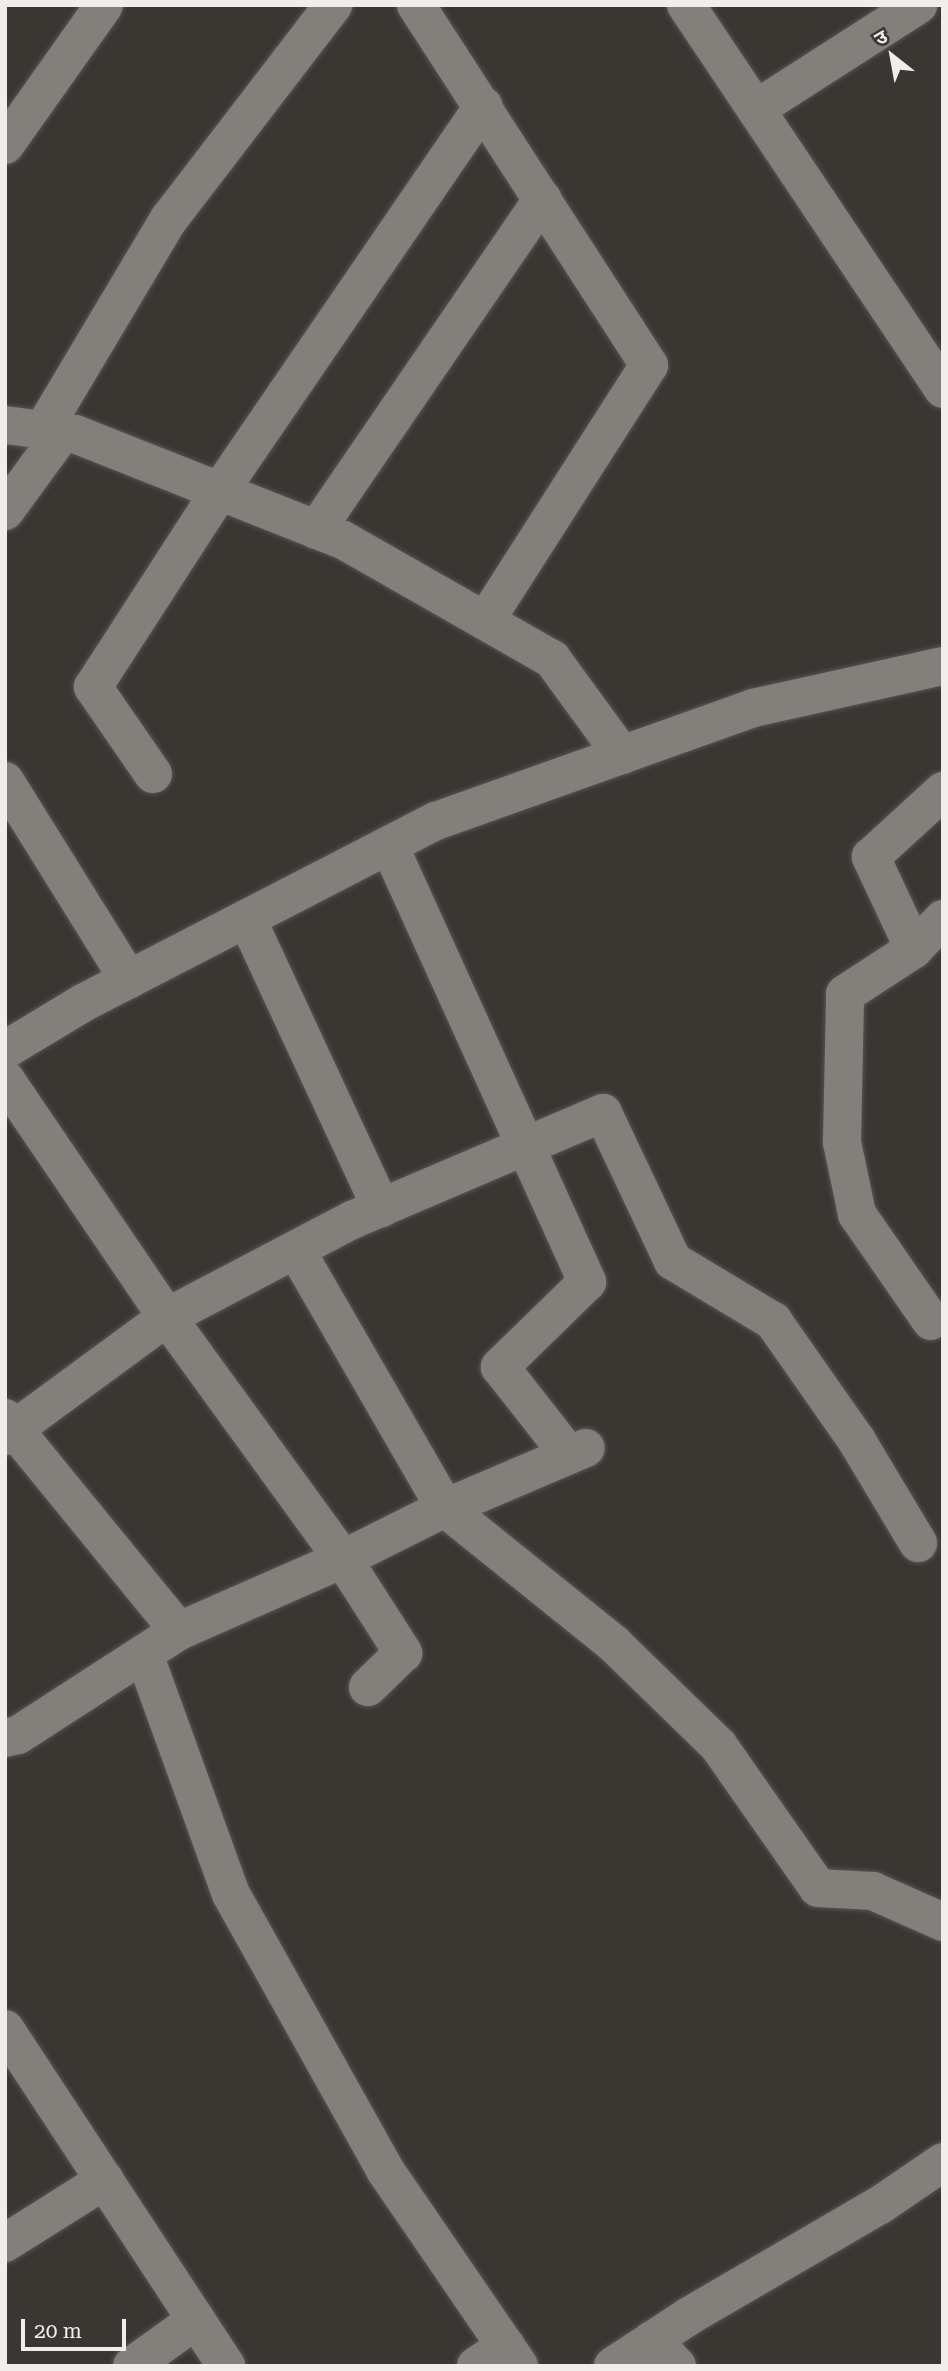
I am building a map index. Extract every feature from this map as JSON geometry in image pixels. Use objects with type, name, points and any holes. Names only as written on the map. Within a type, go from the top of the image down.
[{"type":"street","points":[[5,145],[104,5]]},
{"type":"street","points":[[5,511],[53,431],[169,219],[332,5]]},
{"type":"street","points":[[416,5],[649,365],[485,621]]},
{"type":"street","points":[[686,5],[943,389]]},
{"type":"street","points":[[756,109],[918,5]]},
{"type":"street","points":[[153,774],[93,687],[219,492],[483,106]]},
{"type":"street","points":[[316,530],[543,199]]},
{"type":"street","points":[[5,425],[75,434],[342,541],[552,659],[622,755]]},
{"type":"street","points":[[368,1687],[403,1653],[343,1559],[167,1317],[6,1055],[129,980],[436,821],[753,708],[943,666]]},
{"type":"street","points":[[5,781],[129,980]]},
{"type":"street","points":[[914,949],[871,857],[943,791]]},
{"type":"street","points":[[5,1738],[19,1735],[179,1631],[343,1559],[445,1508],[578,1451],[500,1367],[586,1282],[389,845]]},
{"type":"street","points":[[247,919],[381,1208]]},
{"type":"street","points":[[932,1321],[858,1214],[842,1142],[845,994],[914,949],[943,919]]},
{"type":"street","points":[[179,1631],[8,1428],[167,1317],[381,1208],[603,1113],[673,1261],[773,1321],[857,1441],[918,1543]]},
{"type":"street","points":[[296,1250],[445,1508],[614,1644],[718,1745],[818,1888],[873,1891],[943,1922]]},
{"type":"street","points":[[144,1654],[231,1894],[385,2170],[500,2359]]},
{"type":"street","points":[[7,2034],[226,2366]]},
{"type":"street","points":[[613,2366],[665,2353],[943,2162]]},
{"type":"street","points":[[5,2243],[105,2180]]},
{"type":"street","points":[[132,2366],[196,2320]]}]
